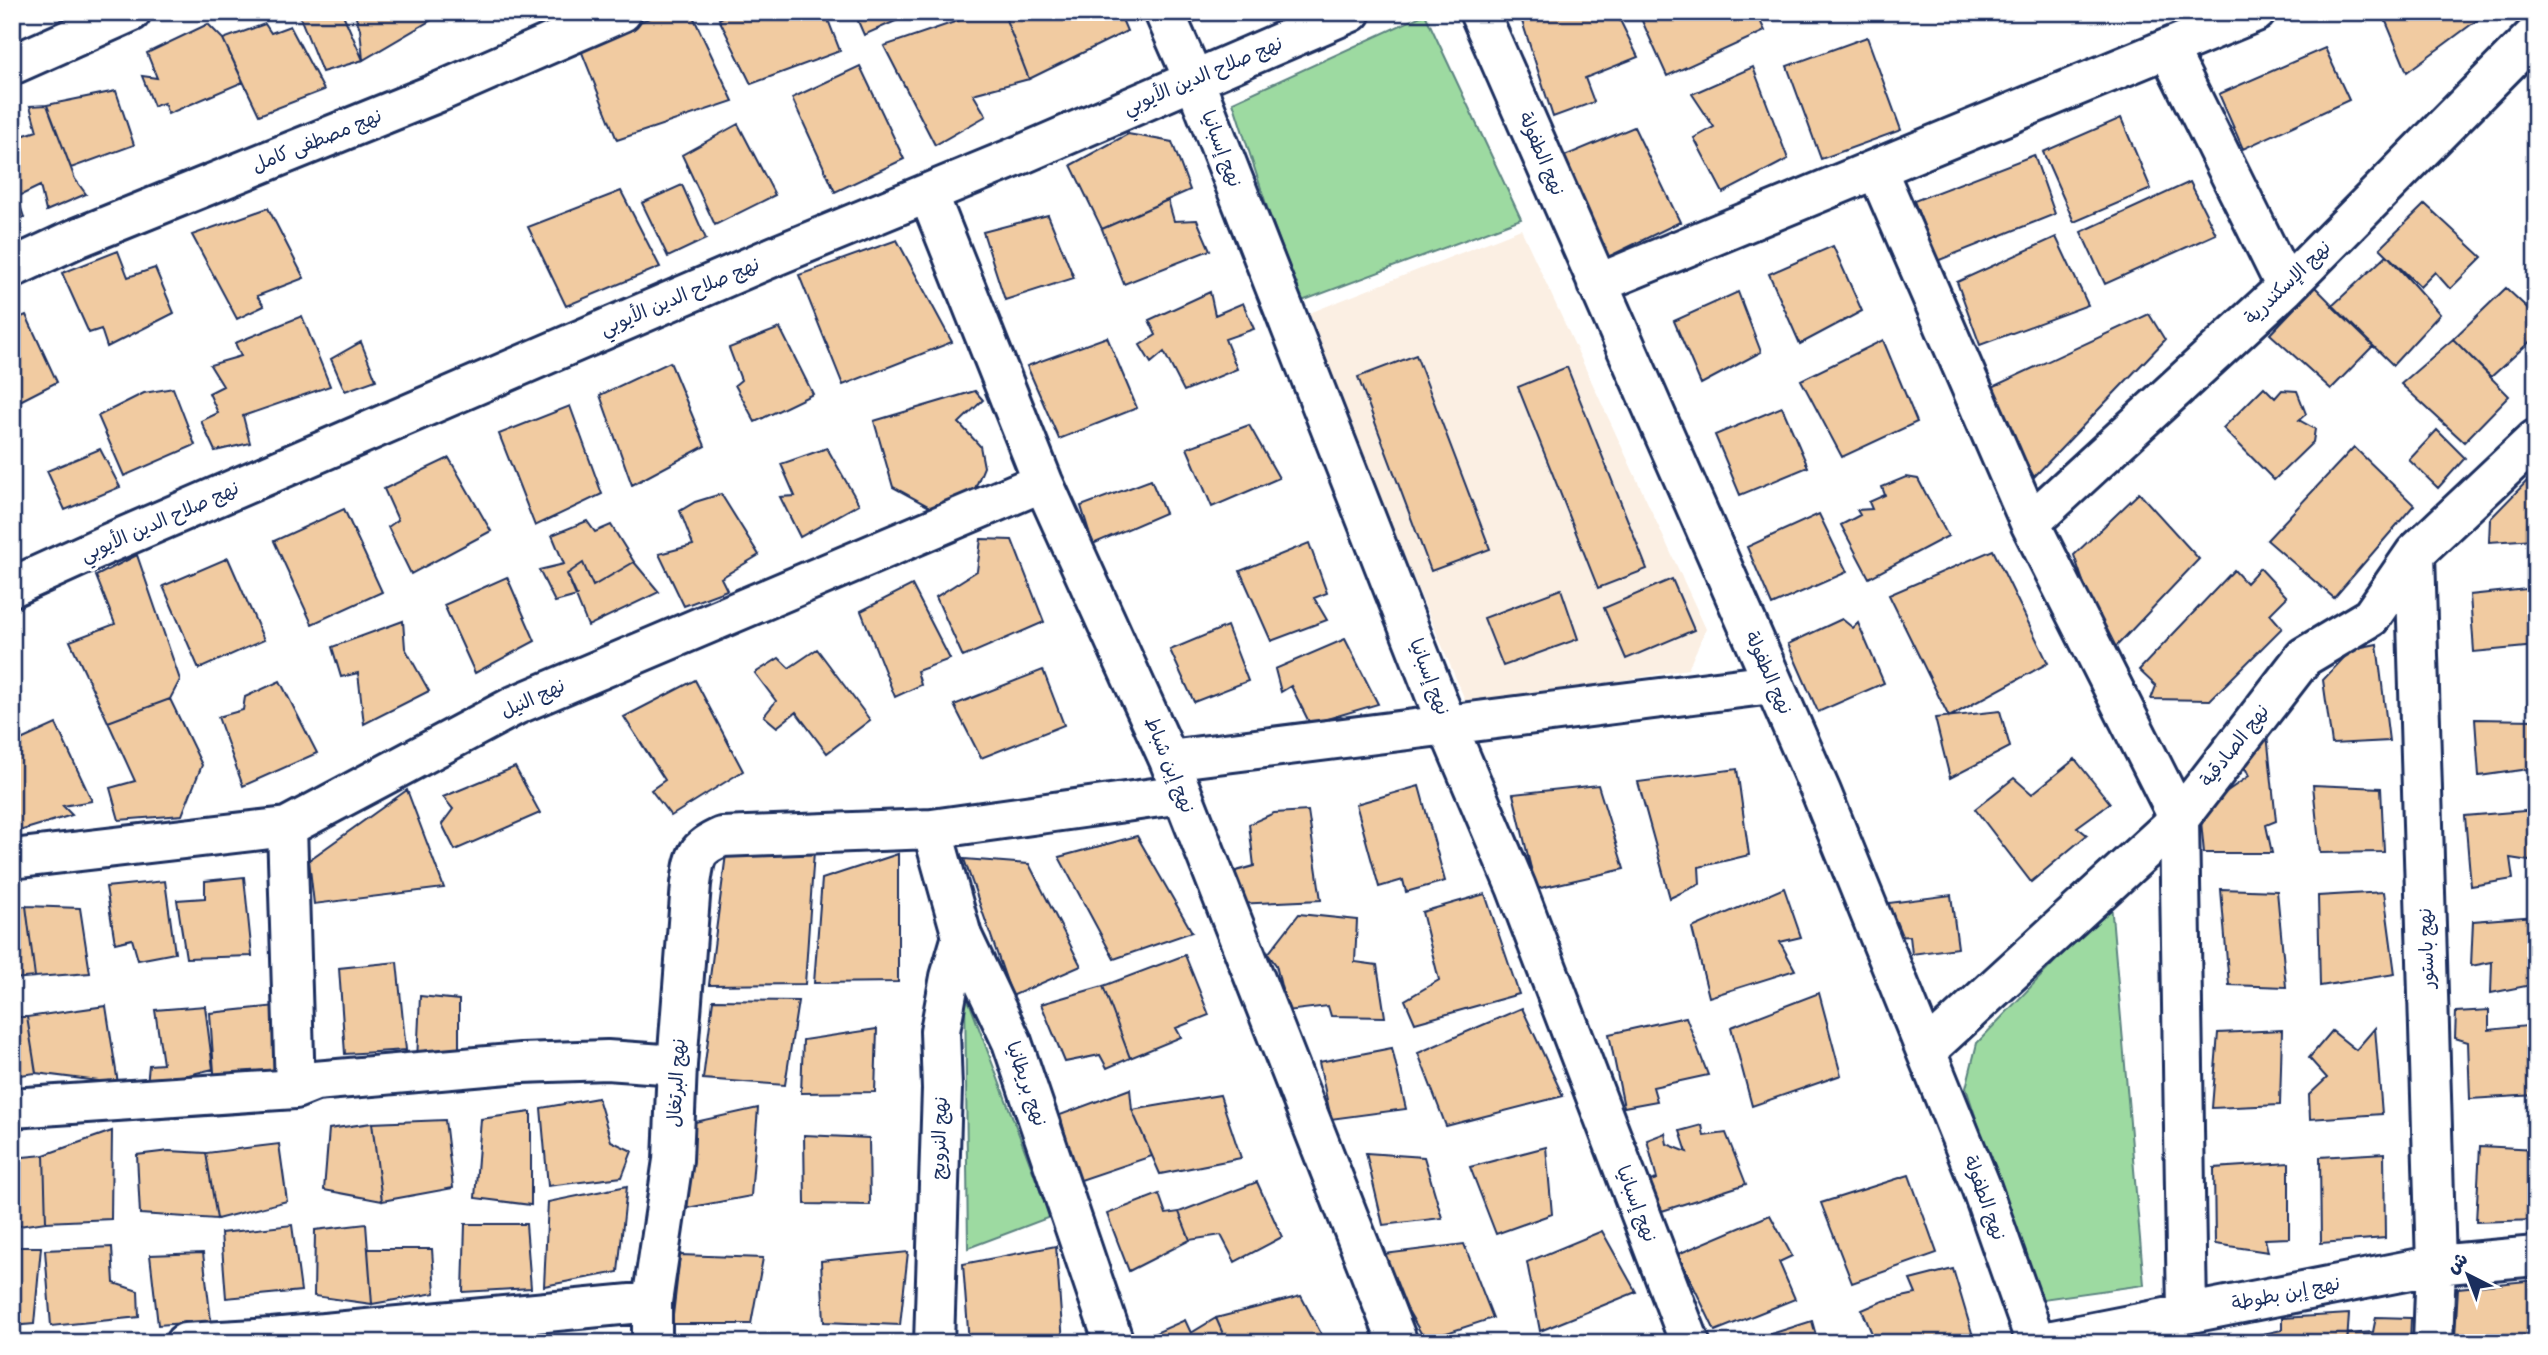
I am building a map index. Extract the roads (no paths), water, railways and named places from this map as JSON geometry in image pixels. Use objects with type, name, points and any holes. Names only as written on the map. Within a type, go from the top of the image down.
[{"type":"street","points":[[12,65],[131,12]]},
{"type":"street","name":"نهج مصطفى كامل","points":[[12,268],[77,238],[439,92],[622,12]]},
{"type":"street","name":"نهج إسبانيا","points":[[1164,12],[1194,80],[1447,725],[1516,887],[1690,1343]]},
{"type":"street","name":"نهج صلاح الدين الأيوبي","points":[[12,587],[702,287],[1351,12]]},
{"type":"street","name":"نهج الطفولة","points":[[1479,12],[1821,792],[1981,1187],[2037,1343]]},
{"type":"street","points":[[1597,284],[2256,12]]},
{"type":"street","name":"نهج الإسكندرية","points":[[2030,523],[2286,287],[2536,34]]},
{"type":"street","points":[[2168,49],[2286,287]]},
{"type":"street","points":[[1877,170],[2030,523],[2179,819],[2187,1313]]},
{"type":"street","name":"نهج إبن شباط","points":[[928,193],[1043,482],[1175,777],[1398,1343]]},
{"type":"street","name":"نهج الصادقية","points":[[1927,1050],[2179,819],[2304,657],[2371,617],[2415,553],[2536,439]]},
{"type":"street","name":"نهج النيل","points":[[12,859],[287,827],[516,705],[1043,482]]},
{"type":"street","name":"نهج باستور","points":[[2415,553],[2436,1265],[2433,1343]]},
{"type":"street","points":[[932,829],[1175,777],[1447,725],[1772,684]]},
{"type":"street","points":[[287,827],[296,1089]]},
{"type":"street","name":"نهج البرتغال","points":[[652,1343],[652,1302],[673,1160],[677,1065],[695,855],[706,844],[722,837],[932,829]]},
{"type":"street","name":"نهج بريطانيا","points":[[932,829],[962,936],[1012,1042],[1114,1343]]},
{"type":"street","name":"نهج النرويج","points":[[934,1343],[942,1089],[940,1031],[950,977],[962,936]]},
{"type":"street","points":[[12,1108],[296,1089],[315,1081],[521,1063],[607,1060],[677,1065]]},
{"type":"street","name":"نهج إبن بطوطة","points":[[2037,1343],[2436,1265],[2536,1256]]},
{"type":"street","points":[[185,1343],[272,1338],[652,1302]]}]
